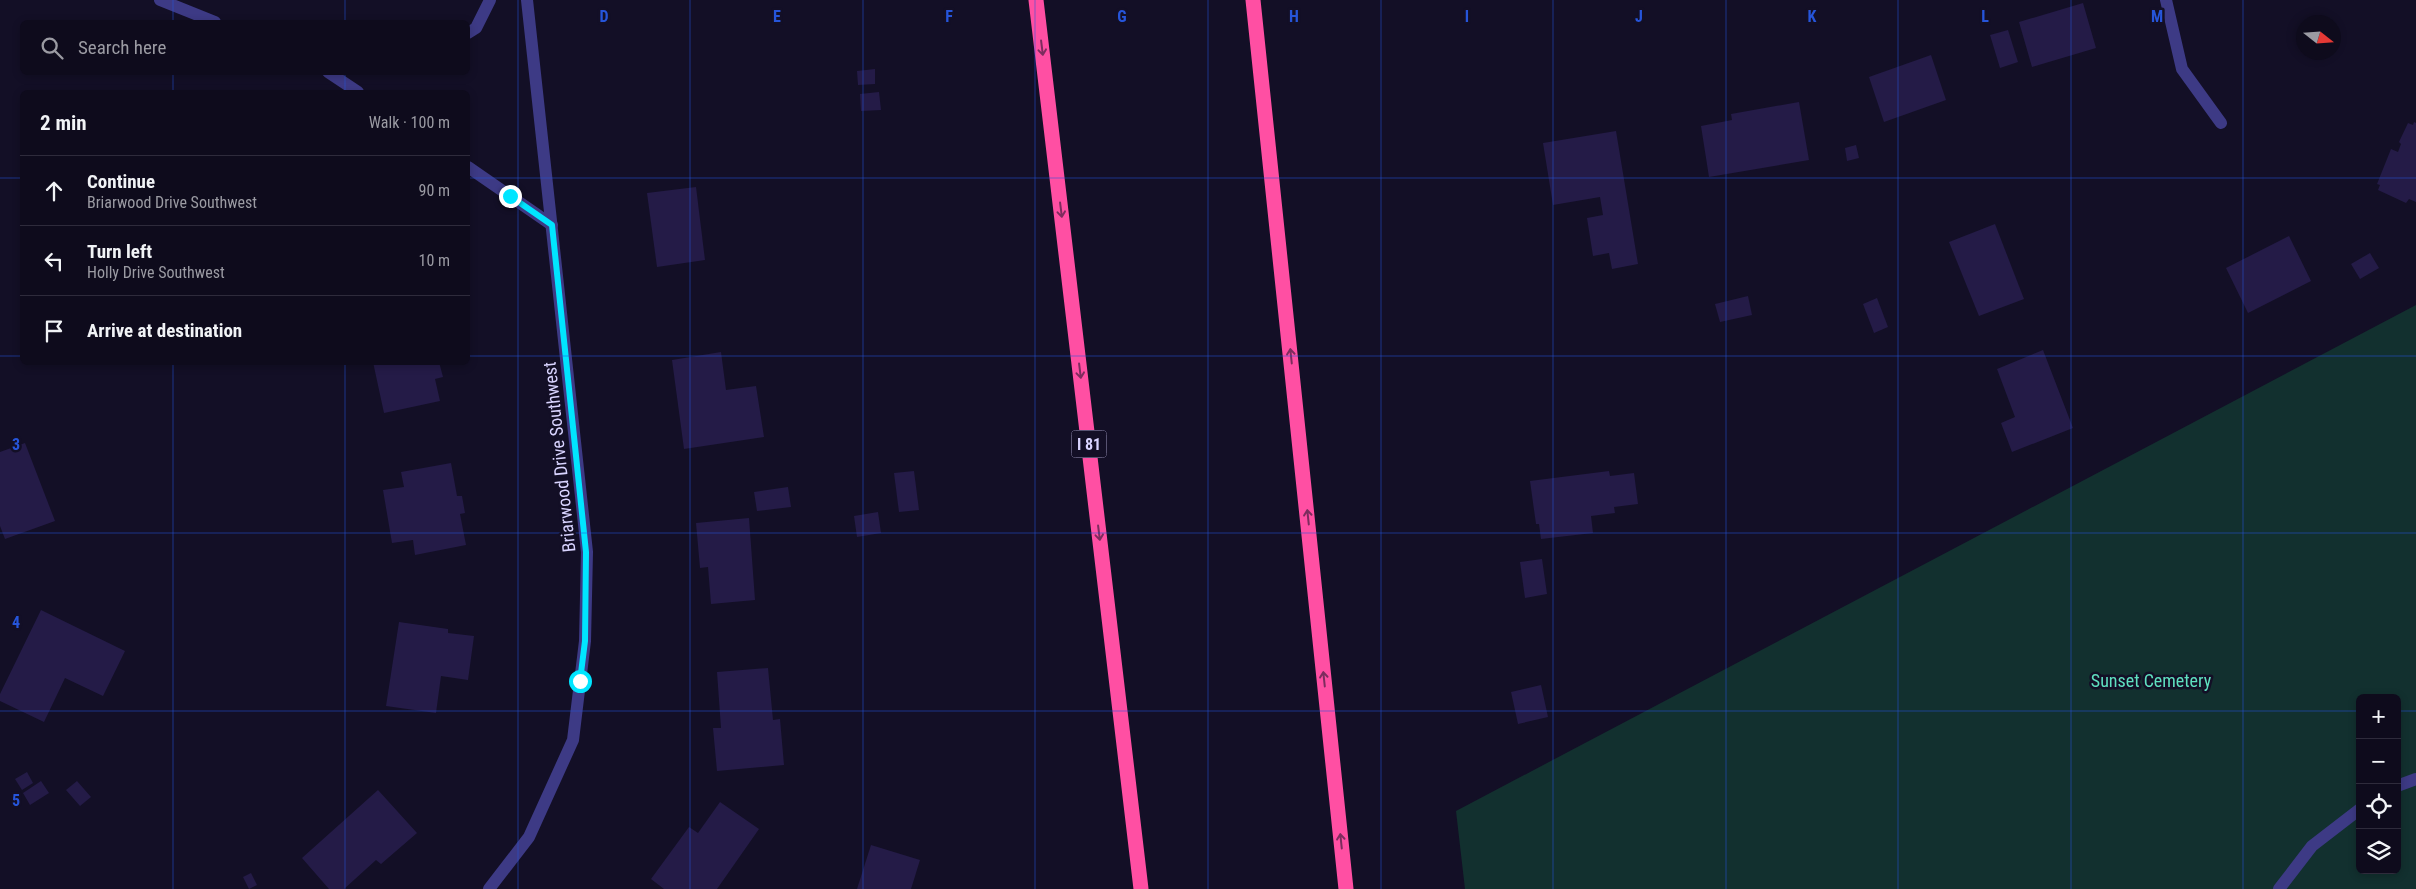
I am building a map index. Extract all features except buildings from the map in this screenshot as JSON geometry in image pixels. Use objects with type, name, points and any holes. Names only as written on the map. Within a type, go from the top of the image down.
[{"type":"highway","name":"I 81","points":[[1036,0],[1141,889]]},
{"type":"highway","points":[[1254,0],[1346,889]]},
{"type":"street","points":[[160,0],[210,20]]},
{"type":"street","points":[[470,32],[476,28],[490,0]]},
{"type":"street","name":"Briarwood Drive Southwest","points":[[489,889],[528,837],[573,740],[585,641],[586,552],[527,0]]},
{"type":"street","points":[[2166,0],[2182,69],[2220,123]]},
{"type":"street","points":[[332,75],[355,90]]},
{"type":"street","points":[[470,168],[552,225]]},
{"type":"street","points":[[2401,785],[2416,779]]},
{"type":"street","points":[[2279,889],[2312,846],[2356,812]]},
{"type":"green space","name":"Sunset Cemetery","points":[[2416,305],[2416,889],[1465,889],[1456,811]]},
{"type":"route","points":[[510,196],[552,225],[586,552],[585,641],[580,681]]}]
